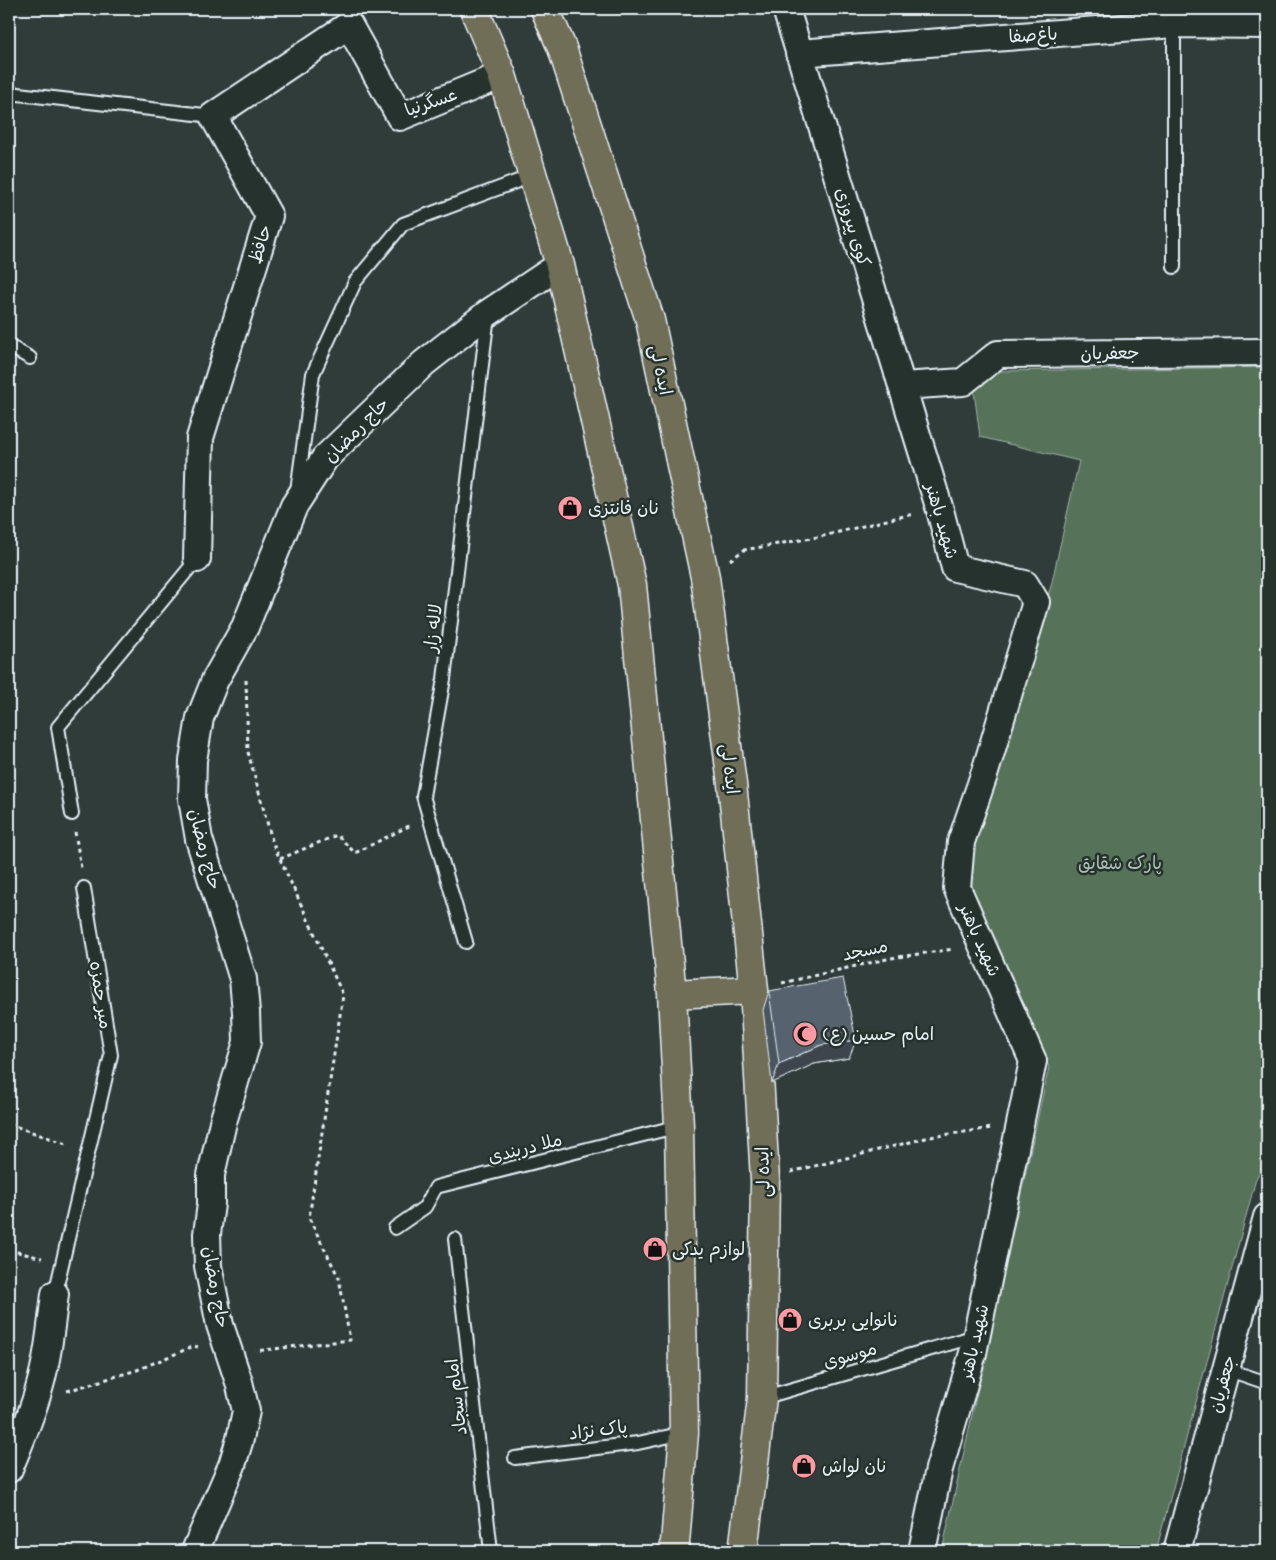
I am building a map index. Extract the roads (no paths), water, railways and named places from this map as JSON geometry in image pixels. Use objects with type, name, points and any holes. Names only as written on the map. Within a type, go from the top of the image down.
[{"type":"main road","points":[[474,9],[502,75],[534,175],[560,266],[632,585],[672,994],[679,1126],[684,1433],[672,1551]]},
{"type":"main road","name":"ایده لى","points":[[545,9],[562,48],[650,320],[705,577],[732,784],[754,990],[765,1180],[762,1398],[743,1551]]},
{"type":"main road","points":[[672,994],[754,990]]},
{"type":"street","name":"کوی پیروزی","points":[[786,9],[902,386]]},
{"type":"street","name":"عسگرنیا","points":[[349,17],[400,116],[502,75]]},
{"type":"street","points":[[213,116],[349,17]]},
{"type":"street","name":"باغ‌صفا","points":[[798,53],[1174,17],[1267,25]]},
{"type":"street","name":"حافظ","points":[[197,559],[200,438],[269,216],[213,116]]},
{"type":"street","name":"حاج رمضان","points":[[195,1551],[232,1465],[246,1411],[213,1294],[208,1266],[207,1234],[211,1204],[211,1175],[247,1042],[243,979],[199,839],[192,800],[193,760],[200,718],[215,680],[245,627],[294,506],[325,458],[424,363],[488,313],[560,266]]},
{"type":"street","name":"جعفریان","points":[[902,386],[963,382],[998,354],[1267,352]]},
{"type":"street","name":"شهید باهنر","points":[[902,386],[940,510],[955,568],[1025,584],[1036,602],[962,842],[957,888],[1033,1061],[973,1353],[939,1469],[922,1551]]},
{"type":"street","name":"جعفریان","points":[[1177,1551],[1267,1217]]},
{"type":"street","name":"میر حمزه","points":[[9,1469],[36,1400],[50,1340],[55,1294]]},
{"type":"lane","points":[[1174,17],[1174,267]]},
{"type":"lane","points":[[9,93],[213,116]]},
{"type":"lane","points":[[294,506],[313,374],[354,282],[403,224],[534,175]]},
{"type":"lane","name":"لاله زار","points":[[466,942],[423,796],[444,679],[488,313]]},
{"type":"lane","points":[[9,346],[30,358]]},
{"type":"lane","points":[[72,814],[58,727],[197,559]]},
{"type":"lane","name":"میر حمزه","points":[[55,1294],[111,1055],[84,888]]},
{"type":"lane","name":"ملا دربندی","points":[[396,1228],[425,1207],[436,1187],[679,1126]]},
{"type":"lane","name":"امام سجاد","points":[[455,1240],[490,1551]]},
{"type":"lane","name":"موسوی","points":[[762,1398],[976,1336]]},
{"type":"lane","points":[[1226,1369],[1267,1383]]},
{"type":"lane","name":"پاک نژاد","points":[[516,1458],[638,1443],[684,1433]]},
{"type":"place","name":"نان فانتزی","points":[[570,508]]},
{"type":"place","name":"امام حسین (ع)","points":[[805,1034]]},
{"type":"place","name":"لوازم یدکی","points":[[655,1249]]},
{"type":"place","name":"نانوایی بربری","points":[[790,1320]]},
{"type":"place","name":"نان لواش","points":[[804,1466]]},
{"type":"park label","name":"پارک شقایق","points":[[1120,863]]}]
